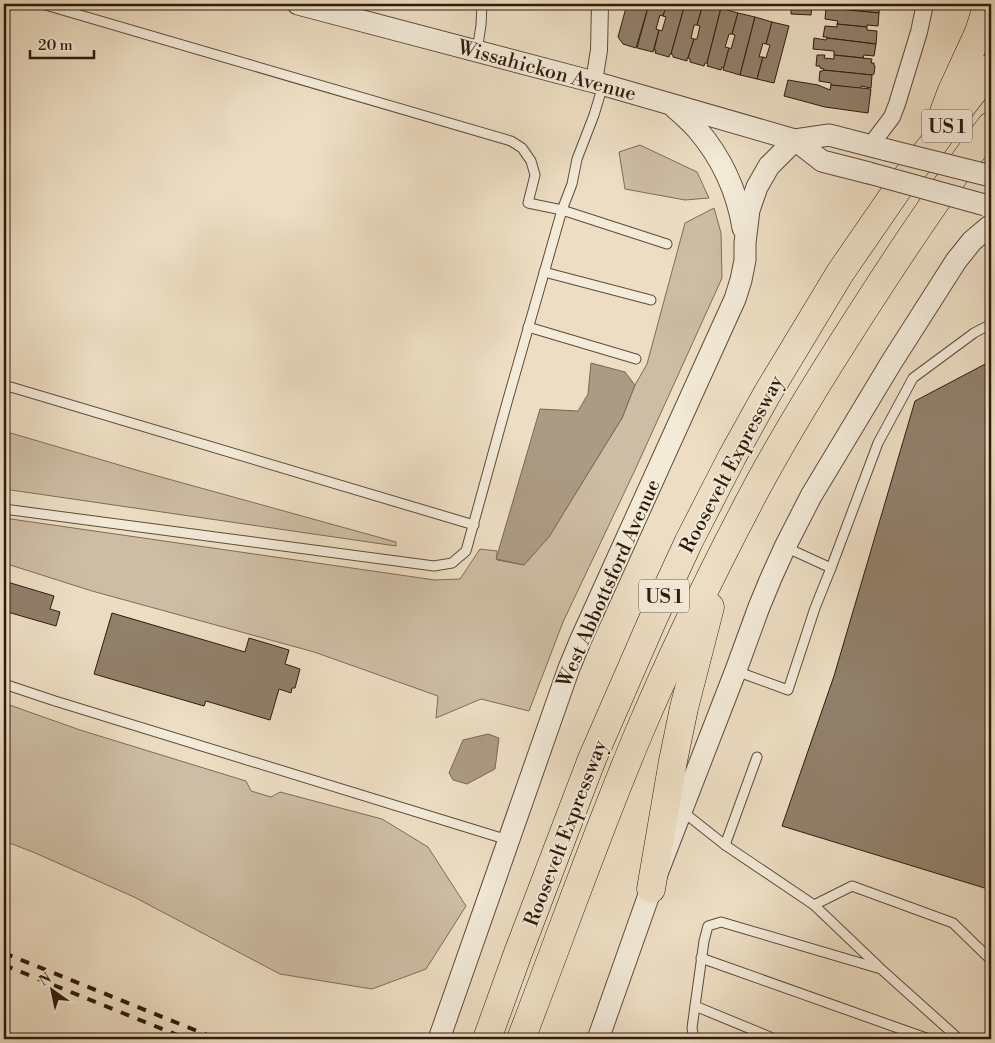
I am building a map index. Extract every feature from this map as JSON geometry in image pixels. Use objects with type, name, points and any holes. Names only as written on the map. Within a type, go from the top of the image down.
[{"type":"highway","points":[[933,144],[951,93],[979,32],[988,4]]},
{"type":"highway","name":"Roosevelt Expressway","points":[[487,1039],[592,758],[649,627],[732,457],[799,339],[840,273],[902,183],[991,68]]},
{"type":"highway","name":"Roosevelt Expressway","points":[[520,1039],[638,735],[670,664],[758,485],[835,355],[918,226],[991,126]]},
{"type":"highway","points":[[651,889],[674,752],[725,550]]},
{"type":"street","name":"Wissahickon Avenue","points":[[298,4],[599,83],[795,140],[822,161],[988,205]]},
{"type":"street","points":[[599,83],[600,4]]},
{"type":"street","points":[[878,148],[897,104],[919,32],[925,4]]},
{"type":"street","points":[[672,105],[696,128],[712,149],[728,176],[741,217],[745,243]]},
{"type":"street","name":"Wissahickon Avenue","points":[[795,140],[829,135],[991,176]]},
{"type":"street","name":"West Abbottsford Avenue","points":[[439,1039],[559,696],[581,639],[735,299],[742,280],[749,210],[757,187],[769,166],[795,140]]},
{"type":"street","points":[[598,1039],[681,810],[762,600],[785,547],[816,488],[896,355],[956,261],[972,241],[991,225]]},
{"type":"lane","points":[[42,4],[511,141],[522,148],[531,161],[535,175],[528,203],[562,210],[667,244]]},
{"type":"lane","points":[[477,51],[482,4]]},
{"type":"lane","points":[[4,509],[434,566],[452,563],[466,552],[562,210],[572,184],[577,159],[594,114],[599,83]]},
{"type":"lane","points":[[544,272],[651,300]]},
{"type":"lane","points":[[736,670],[788,690],[815,608],[878,443],[913,378],[991,324]]},
{"type":"lane","points":[[528,327],[636,359]]},
{"type":"lane","points":[[4,385],[474,525]]},
{"type":"lane","points":[[785,547],[831,568]]},
{"type":"lane","points":[[4,684],[55,702],[508,840]]},
{"type":"lane","points":[[725,845],[756,757]]},
{"type":"lane","points":[[681,810],[725,845],[814,905],[881,969],[959,1039]]},
{"type":"lane","points":[[814,905],[852,886],[953,923],[991,960]]},
{"type":"lane","points":[[694,1039],[692,1028],[701,958],[708,926],[721,922],[881,969]]},
{"type":"lane","points":[[701,958],[929,1039]]},
{"type":"lane","points":[[695,1006],[776,1039]]},
{"type":"shaded area","points":[[640,145],[697,172],[709,198],[685,200],[625,189],[619,152]]},
{"type":"shaded area","points":[[714,208],[721,233],[722,278],[635,470],[563,622],[529,711],[481,699],[436,718],[438,696],[314,652],[92,591],[4,563],[4,518],[435,580],[460,579],[480,549],[497,551],[497,560],[524,565],[549,536],[622,418],[635,385],[647,364],[685,223]]},
{"type":"shaded area","points":[[591,363],[625,372],[635,385],[622,418],[549,537],[524,565],[496,559],[540,409],[578,411],[588,394]]},
{"type":"shaded area","points":[[4,431],[143,472],[396,542],[396,546],[4,489]]},
{"type":"shaded area","points":[[4,703],[80,730],[246,781],[251,791],[271,797],[280,792],[382,819],[428,847],[466,906],[426,969],[372,989],[280,974],[134,897],[4,841]]},
{"type":"shaded area","points":[[488,734],[499,738],[495,769],[467,784],[453,780],[449,773],[463,740]]},
{"type":"building","points":[[519,4],[553,5],[535,5],[532,8],[523,7]]},
{"type":"building","points":[[627,4],[649,4],[636,48],[623,44],[618,37]]},
{"type":"building","points":[[649,4],[667,4],[663,16],[660,15],[656,29],[659,30],[653,52],[637,48]]},
{"type":"building","points":[[667,4],[685,4],[669,57],[655,53],[656,50],[654,50],[659,30],[662,31],[666,17],[663,16]]},
{"type":"building","points":[[685,4],[703,4],[697,25],[694,25],[691,38],[694,39],[687,61],[673,57],[671,54]]},
{"type":"building","points":[[703,4],[721,8],[707,63],[704,66],[690,62],[688,58],[694,39],[697,39],[700,26],[697,25]]},
{"type":"building","points":[[791,4],[812,5],[811,15],[791,14]]},
{"type":"building","points":[[827,4],[880,4],[879,13],[829,8],[830,6],[826,6]]},
{"type":"building","points":[[721,8],[738,13],[732,34],[729,34],[725,47],[729,48],[724,68],[722,67],[721,70],[707,66],[707,63]]},
{"type":"building","points":[[826,9],[879,13],[878,26],[867,25],[867,27],[837,24],[838,21],[825,19]]},
{"type":"building","points":[[738,13],[755,17],[740,75],[723,70],[735,35],[732,34]]},
{"type":"building","points":[[755,17],[772,22],[766,44],[763,43],[759,57],[763,57],[757,79],[740,75]]},
{"type":"building","points":[[772,22],[789,26],[774,83],[757,79],[763,57],[766,58],[770,45],[766,44]]},
{"type":"building","points":[[837,24],[867,27],[867,30],[877,31],[876,44],[823,37],[825,26],[837,27]]},
{"type":"building","points":[[814,38],[876,44],[874,56],[864,55],[863,58],[834,55],[834,51],[813,49]]},
{"type":"building","points":[[817,55],[825,55],[824,58],[834,59],[834,55],[872,59],[871,63],[874,63],[875,66],[874,74],[823,70],[820,66],[816,66]]},
{"type":"building","points":[[820,71],[872,75],[871,88],[861,86],[860,89],[831,85],[831,83],[819,81]]},
{"type":"building","points":[[788,80],[818,85],[830,90],[831,85],[871,89],[868,113],[825,107],[784,96]]},
{"type":"building","points":[[991,361],[991,890],[782,826],[834,676],[915,401]]},
{"type":"building","points":[[4,581],[54,596],[50,609],[60,612],[56,626],[4,611]]},
{"type":"building","points":[[112,613],[245,652],[249,638],[289,650],[285,664],[300,669],[295,688],[292,688],[291,693],[279,689],[270,720],[206,701],[204,706],[94,674]]},
{"type":"railway","points":[[4,953],[217,1039]]},
{"type":"railway","points":[[4,965],[187,1039]]}]
